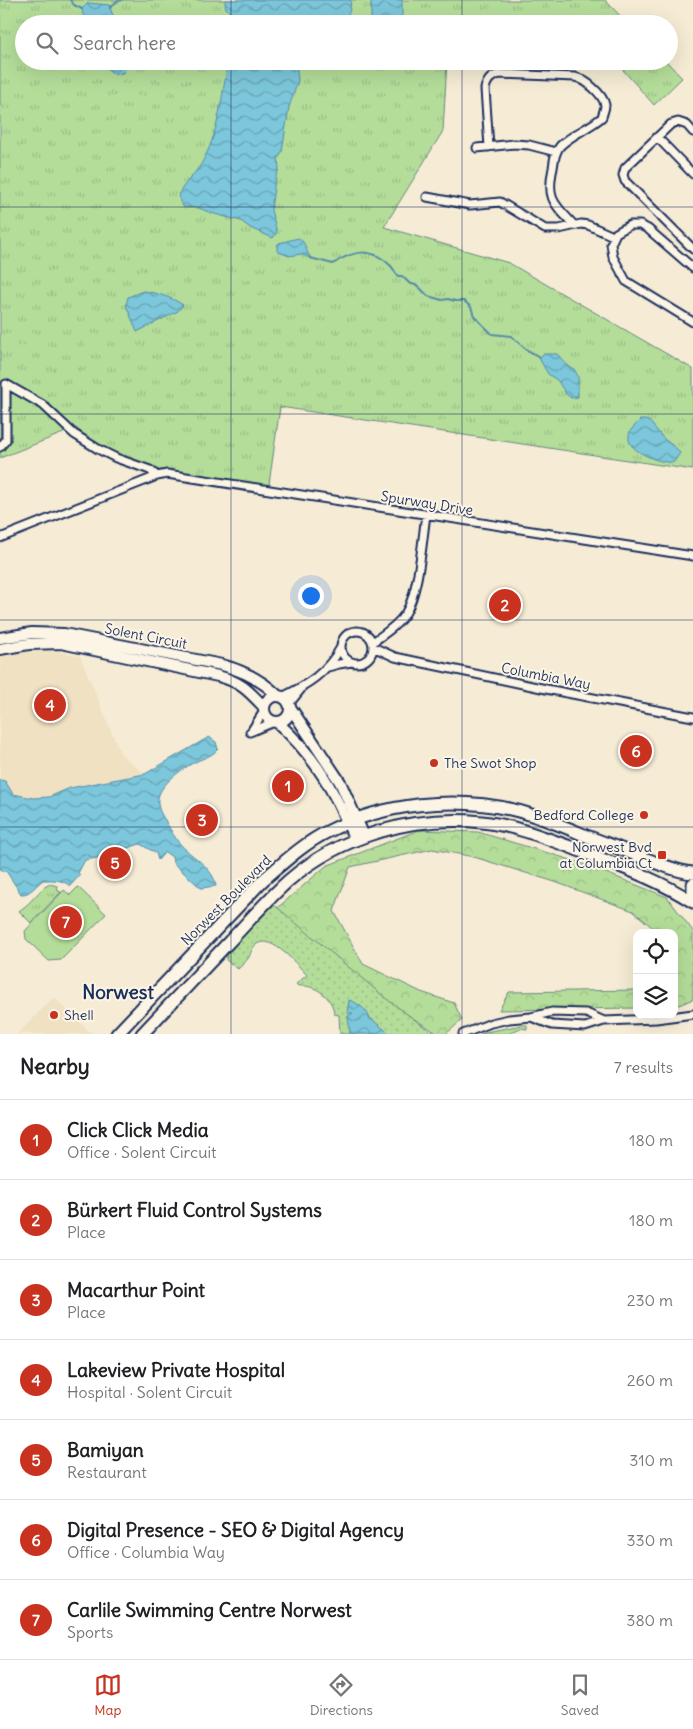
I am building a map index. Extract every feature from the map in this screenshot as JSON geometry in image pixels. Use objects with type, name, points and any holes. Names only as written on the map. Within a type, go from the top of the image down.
[{"type":"main road","name":"Norwest Boulevard","points":[[117,1034],[262,881],[316,838],[352,821],[406,807],[427,804],[468,803],[492,806],[548,821],[670,868],[693,873]]},
{"type":"main road","points":[[142,1034],[288,881],[316,861],[360,838],[403,825],[461,821],[500,825],[544,837],[658,881],[693,902]]},
{"type":"main road","points":[[693,884],[693,898]]},
{"type":"street","points":[[489,147],[485,88],[486,82],[490,78],[500,74],[582,78],[600,96],[605,106],[604,112],[598,121],[567,140],[556,152],[550,180],[550,190],[557,208],[574,225]]},
{"type":"street","points":[[693,132],[687,125],[678,122],[671,124],[625,168],[623,174],[625,181],[693,249]]},
{"type":"street","points":[[657,137],[693,174]]},
{"type":"street","points":[[477,148],[529,145],[556,152]]},
{"type":"street","points":[[426,196],[470,205],[500,202],[545,229],[559,229],[581,224],[588,225],[613,236]]},
{"type":"street","points":[[693,268],[644,227],[635,224],[625,226],[613,236],[611,244],[613,257],[626,281],[693,322]]},
{"type":"street","name":"Spurway Drive","points":[[0,447],[6,440],[6,384],[43,405],[74,434],[98,449],[116,458],[150,470],[157,476]]},
{"type":"street","name":"Spurway Drive","points":[[0,538],[157,476],[167,474],[693,556]]},
{"type":"street","points":[[328,667],[362,662],[370,656],[373,644],[405,614],[411,603],[417,578],[426,515]]},
{"type":"street","points":[[284,701],[288,716],[285,719],[250,732],[268,699],[284,701],[328,667],[341,647],[343,638],[350,632],[366,633],[373,644]]},
{"type":"street","name":"Solent Circuit","points":[[0,638],[32,633],[64,634],[204,661],[242,671],[265,684],[284,701],[334,772],[360,838]]},
{"type":"street","name":"Solent Circuit","points":[[0,649],[29,644],[61,644],[218,676],[244,686],[264,709]]},
{"type":"street","name":"Columbia Way","points":[[373,644],[395,657]]},
{"type":"street","points":[[341,647],[344,656],[352,662]]},
{"type":"street","name":"Columbia Way","points":[[370,656],[395,657],[546,689],[693,717]]},
{"type":"street","points":[[264,709],[265,716],[276,722]]},
{"type":"street","name":"Solent Circuit","points":[[276,722],[295,738],[320,770],[352,821]]},
{"type":"street","points":[[463,1034],[491,1023],[552,1012],[586,1013],[604,1021]]},
{"type":"street","points":[[531,1017],[552,1025],[585,1027],[604,1021],[656,1019],[693,1014]]},
{"type":"shaded area","points":[[54,651],[80,656],[121,754],[145,774],[70,788],[49,797],[34,798],[13,794],[5,781],[0,780],[0,657],[26,652]]},
{"type":"shaded area","name":"Shell","points":[[54,997],[92,1034],[17,1034]]},
{"type":"green space","points":[[0,0],[605,0],[619,15],[15,15],[15,70],[446,70],[443,131],[384,227],[509,263],[693,369],[693,470],[280,407],[268,491],[148,468],[114,457],[76,428],[0,458]]},
{"type":"green space","points":[[623,70],[674,70],[682,78],[654,105]]},
{"type":"green space","points":[[419,830],[478,832],[578,862],[667,897],[693,931],[693,999],[678,1005],[678,929],[654,929],[633,911],[555,882],[474,857],[432,849],[350,867],[334,911],[363,964],[421,992],[454,1003],[462,1020],[446,1034],[438,1034],[405,1013],[252,930],[326,866]]},
{"type":"green space","points":[[50,884],[57,886],[58,891],[61,892],[31,923],[19,911],[43,888]]},
{"type":"green space","points":[[78,887],[106,914],[61,960],[49,961],[26,939],[25,931],[64,890],[70,895]]},
{"type":"green space","points":[[272,903],[388,1000],[434,1034],[340,1034],[339,1015],[334,1014],[327,997],[317,989],[296,984],[307,975],[291,958],[277,947],[270,943],[263,942],[257,944],[248,959],[238,969],[226,960],[226,952]]},
{"type":"green space","points":[[633,990],[633,1008],[499,1010],[509,992]]},
{"type":"green space","points":[[527,1025],[527,1029],[520,1028],[509,1034],[481,1034],[486,1032]]},
{"type":"water","points":[[225,0],[351,0],[347,15],[236,15],[226,8]]},
{"type":"water","points":[[371,0],[402,0],[402,15],[371,15]]},
{"type":"water","points":[[88,3],[109,5],[113,15],[83,15],[82,9]]},
{"type":"water","points":[[109,70],[124,70],[123,73],[113,74]]},
{"type":"water","points":[[227,70],[297,70],[298,81],[289,107],[282,152],[278,158],[279,169],[275,179],[271,210],[277,232],[273,238],[250,228],[241,221],[199,208],[184,207],[180,202],[179,193],[201,163],[209,148],[220,111]]},
{"type":"water","points":[[298,238],[304,243],[310,258],[301,254],[289,256],[277,251],[279,243]]},
{"type":"water","points":[[143,291],[164,296],[183,305],[178,311],[137,332],[126,305],[128,297]]},
{"type":"water","points":[[543,354],[557,354],[566,365],[574,369],[578,376],[578,397],[571,398],[566,394],[558,381],[548,374],[539,358]]},
{"type":"water","points":[[640,420],[650,422],[664,439],[676,448],[680,453],[674,462],[650,457],[633,447],[629,440],[630,431]]},
{"type":"water","points":[[209,737],[216,742],[218,749],[172,777],[159,794],[158,802],[161,813],[175,837],[182,846],[208,869],[216,886],[201,888],[173,863],[172,857],[165,852],[158,860],[156,853],[140,844],[85,860],[78,873],[80,875],[70,886],[61,881],[43,880],[30,891],[21,894],[6,871],[0,870],[0,780],[5,781],[13,794],[33,798],[49,797],[70,788],[145,774]]},
{"type":"water","points":[[349,1000],[361,1006],[369,1017],[390,1034],[350,1034],[348,1016],[353,1013],[347,1013]]},
{"type":"waterway","points":[[70,0],[74,5],[82,9]]},
{"type":"waterway","points":[[110,8],[116,2],[122,0]]},
{"type":"waterway","points":[[310,258],[333,264],[355,253],[370,253],[377,256],[391,266],[398,276],[402,276],[409,283],[418,286],[428,296],[442,300],[464,301],[471,307],[474,316],[492,334],[511,336],[527,350],[540,357]]},
{"type":"place","name":"Bürkert Fluid Control Systems","points":[[505,605]]},
{"type":"place","name":"Lakeview Private Hospital","points":[[50,705]]},
{"type":"place","name":"Digital Presence - SEO & Digital Agency","points":[[636,751]]},
{"type":"place","name":"The Swot Shop","points":[[434,763]]},
{"type":"place","name":"Click Click Media","points":[[288,786]]},
{"type":"place","name":"Bedford College","points":[[644,815]]},
{"type":"place","name":"Macarthur Point","points":[[202,820]]},
{"type":"place","name":"Norwest Bvd at Columbia Ct","points":[[662,855]]},
{"type":"place","name":"Bamiyan","points":[[115,863]]},
{"type":"place","name":"Carlile Swimming Centre Norwest","points":[[66,922]]},
{"type":"place","name":"Shell","points":[[54,1015]]},
{"type":"district","name":"Norwest","points":[[118,992]]}]
